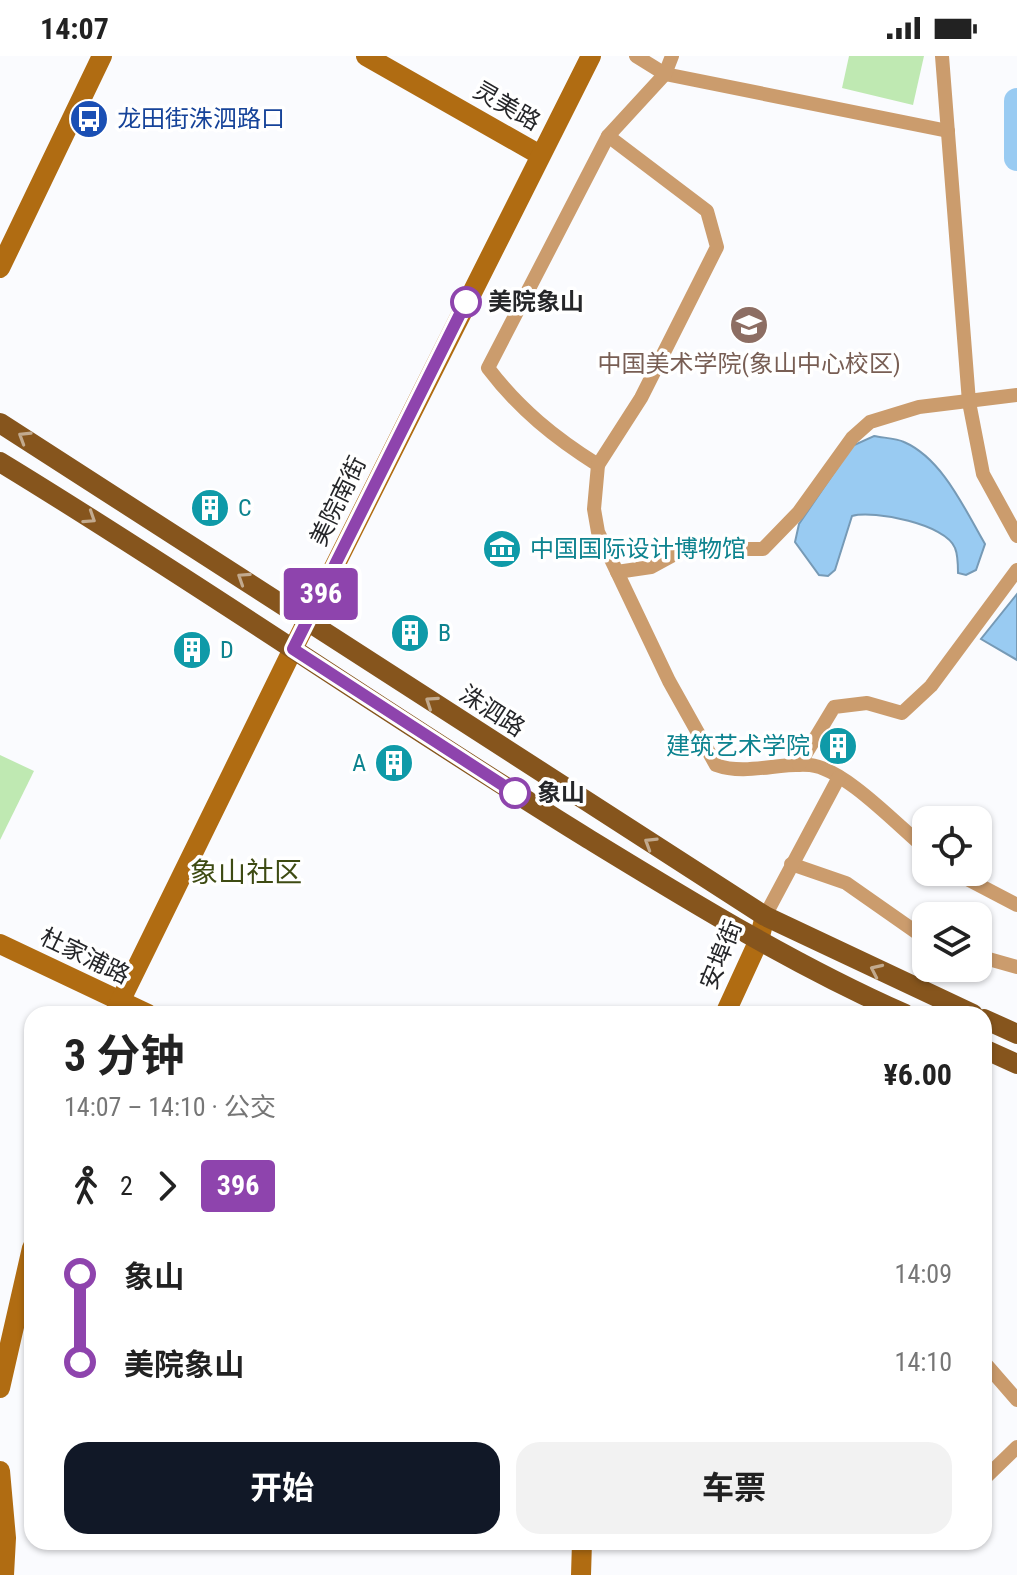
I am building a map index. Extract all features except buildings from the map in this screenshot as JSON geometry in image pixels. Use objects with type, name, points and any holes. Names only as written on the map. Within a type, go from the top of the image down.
[{"type":"main road","name":"洙泗路","points":[[0,423],[765,916],[956,1006]]},
{"type":"main road","points":[[0,462],[515,793],[759,940],[889,1006]]},
{"type":"main road","points":[[992,1023],[1017,1034]]},
{"type":"main road","points":[[992,1053],[1017,1064]]},
{"type":"street","points":[[0,268],[102,56]]},
{"type":"street","name":"灵美路","points":[[366,56],[540,155]]},
{"type":"street","name":"美院南街","points":[[118,1006],[293,649],[591,56]]},
{"type":"street","points":[[636,56],[665,74],[948,131]]},
{"type":"street","points":[[598,465],[547,433],[534,413],[513,401],[488,368],[608,136],[665,74],[672,56]]},
{"type":"street","points":[[942,56],[969,402],[983,474],[1017,536]]},
{"type":"street","points":[[608,136],[707,211],[717,247],[641,398],[598,465],[594,509],[598,532],[669,681],[716,765],[747,769],[818,766],[839,777],[912,837]]},
{"type":"street","points":[[617,572],[651,567],[684,549],[763,549],[798,513],[852,438],[870,422],[919,407],[1017,395]]},
{"type":"street","points":[[799,765],[834,707],[867,703],[902,713],[940,675],[972,627],[1017,570]]},
{"type":"street","points":[[765,916],[839,777]]},
{"type":"street","points":[[791,864],[846,883],[912,929]]},
{"type":"street","points":[[981,886],[1017,905]]},
{"type":"street","name":"安埠街","points":[[729,1006],[759,940],[765,916]]},
{"type":"street","name":"杜家浦路","points":[[0,944],[113,1006]]},
{"type":"street","points":[[992,960],[1017,967]]},
{"type":"street","points":[[0,1388],[24,1283]]},
{"type":"street","points":[[992,1371],[1017,1400]]},
{"type":"street","points":[[992,1471],[1017,1447]]},
{"type":"street","points":[[0,1471],[6,1538],[4,1575]]},
{"type":"street","points":[[581,1575],[582,1550]]},
{"type":"green space","points":[[849,56],[924,56],[913,105],[842,88]]},
{"type":"green space","points":[[0,755],[34,771],[0,840]]},
{"type":"water","points":[[874,436],[904,442],[930,460],[941,473],[985,544],[976,570],[966,575],[958,573],[955,548],[949,539],[938,532],[892,517],[862,515],[852,516],[835,570],[828,576],[819,575],[795,542],[799,524],[852,446]]},
{"type":"water","points":[[1017,594],[1017,660],[981,639]]},
{"type":"waterway","points":[[1017,101],[1017,158]]},
{"type":"bus line","name":"396","points":[[466,302],[293,649],[515,793]]},
{"type":"place","name":"龙田街洙泗路口","points":[[89,119]]},
{"type":"place","name":"美院象山","points":[[466,302]]},
{"type":"place","name":"中国美术学院(象山中心校区)","points":[[749,325]]},
{"type":"place","name":"C","points":[[210,508]]},
{"type":"place","name":"中国国际设计博物馆","points":[[502,549]]},
{"type":"place","name":"B","points":[[410,633]]},
{"type":"place","name":"D","points":[[192,650]]},
{"type":"place","name":"建筑艺术学院","points":[[838,746]]},
{"type":"place","name":"A","points":[[394,763]]},
{"type":"place","name":"象山","points":[[515,793]]},
{"type":"district","name":"象山社区","points":[[246,872]]}]
